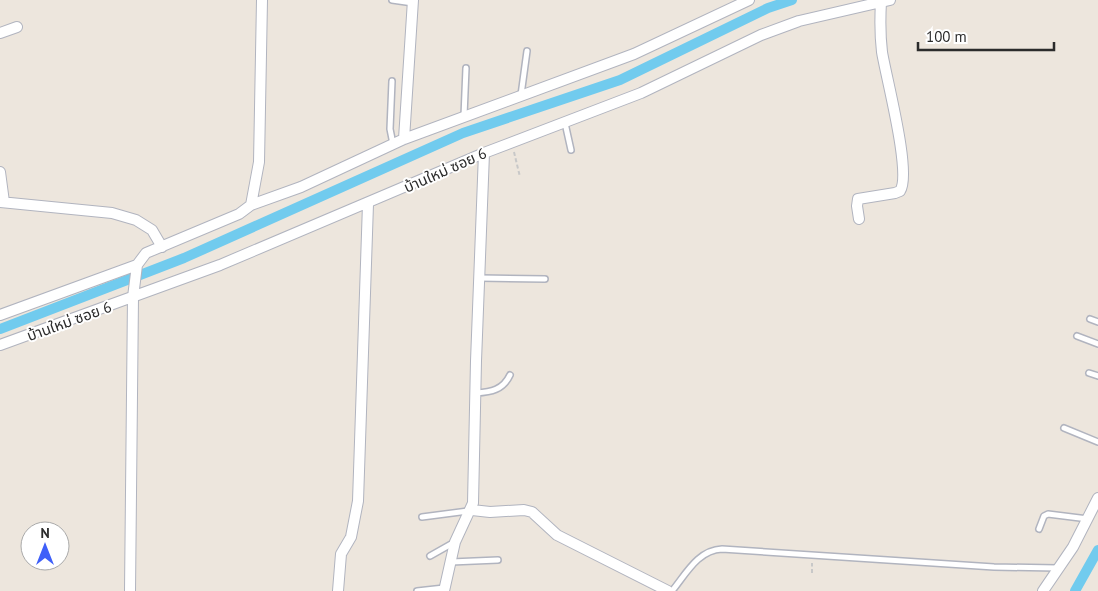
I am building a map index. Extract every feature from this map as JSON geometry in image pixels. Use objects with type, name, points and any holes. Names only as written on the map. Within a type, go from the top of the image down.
[{"type":"street","points":[[251,205],[258,162],[262,0]]},
{"type":"street","points":[[130,591],[133,294],[137,269],[146,253],[239,214],[251,205],[301,187],[404,139],[634,54],[749,0]]},
{"type":"street","points":[[859,219],[858,199],[895,193],[900,191],[904,183],[899,140],[883,54],[885,1]]},
{"type":"street","name":"บ้านใหม่ ซอย 6","points":[[0,345],[133,294],[220,265],[368,204],[484,153],[641,93],[761,35],[799,21],[885,1]]},
{"type":"street","points":[[404,139],[413,2]]},
{"type":"street","points":[[0,33],[17,27]]},
{"type":"street","points":[[444,589],[455,542],[472,510],[484,153]]},
{"type":"street","points":[[0,172],[2,202],[112,213],[136,220],[152,230],[162,247]]},
{"type":"street","points":[[338,591],[341,554],[351,537],[358,501],[368,204]]},
{"type":"street","points":[[0,315],[137,269]]},
{"type":"street","points":[[1043,591],[1088,520],[1098,498]]},
{"type":"street","points":[[472,510],[490,512],[524,510],[532,512],[558,535],[668,591]]},
{"type":"lane","points":[[392,0],[413,2]]},
{"type":"lane","points":[[521,96],[527,51]]},
{"type":"lane","points":[[464,117],[466,68]]},
{"type":"lane","points":[[392,81],[390,129],[393,144]]},
{"type":"lane","points":[[565,123],[571,150]]},
{"type":"lane","points":[[480,278],[544,279]]},
{"type":"lane","points":[[1090,319],[1098,322]]},
{"type":"lane","points":[[1076,336],[1098,344]]},
{"type":"lane","points":[[1089,373],[1098,376]]},
{"type":"lane","points":[[475,393],[492,392],[507,383],[510,375]]},
{"type":"lane","points":[[1064,428],[1098,442]]},
{"type":"lane","points":[[422,517],[472,510]]},
{"type":"lane","points":[[1039,528],[1044,516],[1048,514],[1088,520]]},
{"type":"lane","points":[[430,556],[455,542]]},
{"type":"lane","points":[[672,591],[696,560],[712,549],[761,550],[818,556],[994,567],[1059,568]]},
{"type":"lane","points":[[451,562],[498,560]]},
{"type":"lane","points":[[417,591],[444,589]]},
{"type":"path","points":[[512,142],[520,177]]},
{"type":"path","points":[[812,573],[813,560],[818,556]]},
{"type":"waterway","points":[[0,329],[184,258],[463,133],[620,80],[768,8],[792,0]]},
{"type":"waterway","points":[[1075,591],[1098,550]]}]
